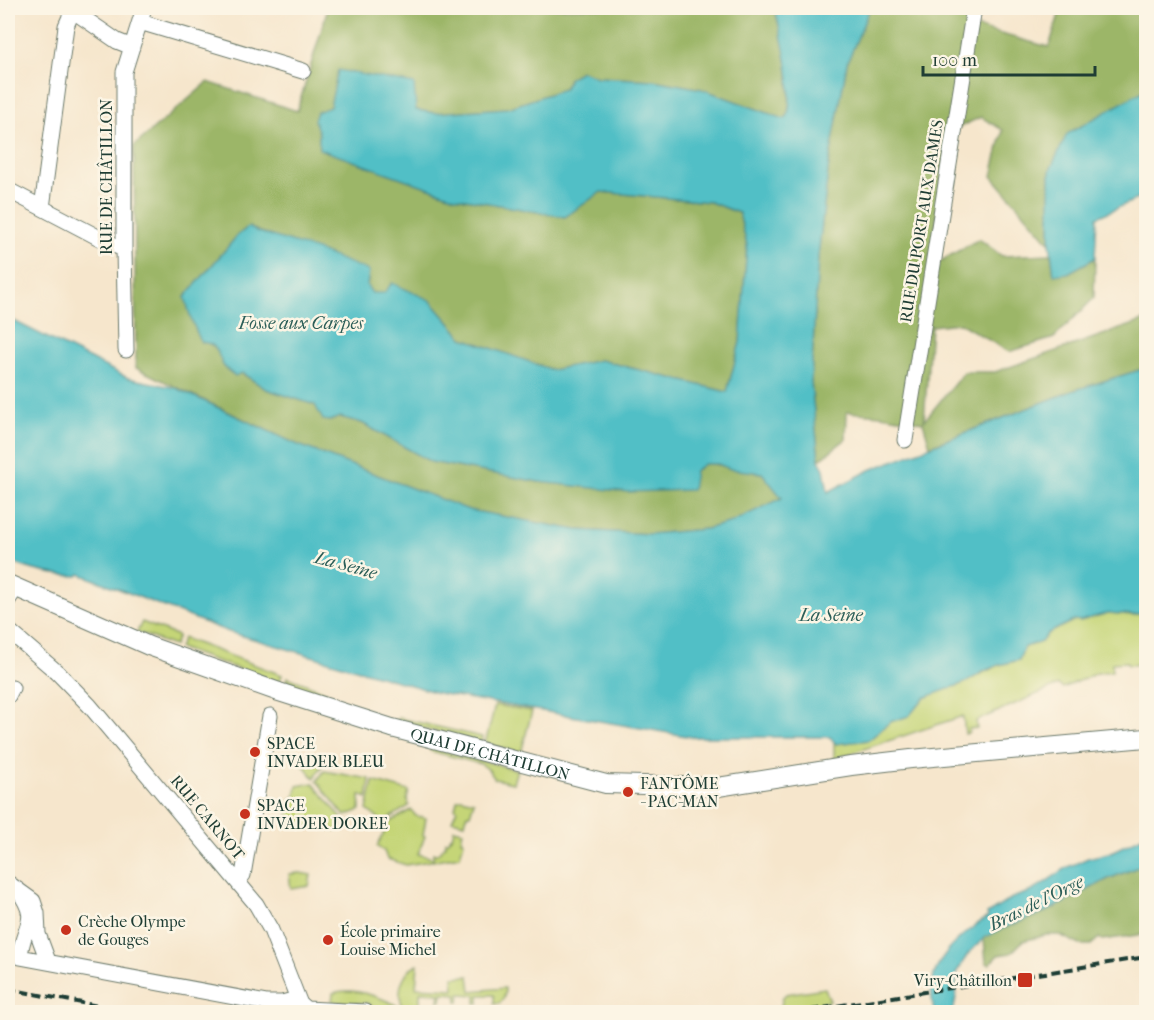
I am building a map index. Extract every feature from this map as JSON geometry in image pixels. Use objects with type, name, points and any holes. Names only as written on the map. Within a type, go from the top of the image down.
[{"type":"main road","name":"QUAI DE CHÂTILLON","points":[[10,591],[174,655],[330,709],[392,728],[606,784],[717,787],[851,766],[1146,738]]},
{"type":"street","name":"RUE DU PORT AUX DAMES","points":[[905,440],[974,8]]},
{"type":"street","points":[[42,208],[66,26],[71,9],[117,41],[132,47]]},
{"type":"street","points":[[142,15],[303,71]]},
{"type":"street","name":"RUE DE CHÂTILLON","points":[[126,350],[124,72],[142,15]]},
{"type":"street","points":[[8,190],[124,249]]},
{"type":"street","name":"RUE CARNOT","points":[[8,630],[58,673],[90,706],[256,904],[272,930],[297,999]]},
{"type":"street","points":[[237,880],[243,875],[270,716]]},
{"type":"street","points":[[13,887],[30,898],[35,905],[38,934],[48,961]]},
{"type":"street","points":[[13,887],[30,909],[20,957],[267,1003],[282,1003],[297,999],[306,1009],[364,1012]]},
{"type":"green space","points":[[328,8],[775,8],[789,77],[789,105],[787,117],[784,119],[702,89],[653,80],[597,77],[581,71],[569,78],[564,89],[508,108],[435,113],[416,110],[338,71],[330,108],[317,112],[320,149],[455,197],[565,217],[601,192],[710,202],[739,213],[747,245],[740,342],[727,392],[600,360],[552,370],[463,338],[430,300],[372,293],[367,287],[369,272],[248,227],[237,236],[185,297],[201,342],[215,347],[221,360],[266,389],[315,405],[330,421],[340,417],[362,423],[431,462],[539,482],[695,471],[702,464],[712,464],[762,473],[783,498],[732,522],[706,529],[650,534],[577,530],[469,510],[296,444],[136,368],[134,146],[208,82],[297,111]]},
{"type":"green space","points":[[870,8],[970,8],[968,25],[1049,47],[1061,8],[1146,8],[1146,89],[1050,170],[1050,243],[992,176],[1003,130],[981,117],[946,133],[932,266],[979,239],[1002,256],[1051,254],[1054,274],[1068,273],[1095,258],[1094,298],[1054,338],[1009,352],[960,323],[931,326],[924,421],[964,372],[995,372],[1146,320],[1146,368],[1072,391],[930,446],[923,422],[847,412],[846,439],[819,460],[811,382],[818,257],[829,163],[847,63]]},
{"type":"green space","points":[[1146,612],[1146,664],[1112,663],[1112,671],[1097,673],[1063,688],[1058,685],[976,721],[977,728],[969,729],[969,733],[965,734],[963,716],[834,759],[834,741],[836,744],[869,740],[890,722],[909,715],[924,698],[957,686],[999,665],[1019,660],[1024,647],[1041,642],[1048,633],[1075,620],[1080,621],[1108,613],[1134,615]]},
{"type":"green space","points":[[142,622],[178,636],[174,646],[137,632]]},
{"type":"green space","points":[[183,638],[282,675],[279,683],[179,648]]},
{"type":"green space","points":[[287,677],[327,692],[319,696],[285,685]]},
{"type":"green space","points":[[495,705],[532,711],[521,753],[485,744]]},
{"type":"green space","points":[[399,718],[482,737],[481,743],[396,722]]},
{"type":"green space","points":[[431,747],[517,770],[513,783],[495,779],[481,764],[430,751]]},
{"type":"green space","points":[[304,760],[324,763],[314,778],[301,762]]},
{"type":"green space","points":[[324,771],[370,779],[367,798],[360,795],[360,810],[345,816],[317,781]]},
{"type":"green space","points":[[373,781],[409,791],[407,799],[409,806],[383,822],[367,810]]},
{"type":"green space","points":[[313,783],[342,818],[336,831],[287,823],[291,799],[295,799],[297,786]]},
{"type":"green space","points":[[461,798],[474,801],[465,823],[452,820],[457,809],[455,808],[457,800]]},
{"type":"green space","points":[[411,810],[416,816],[426,818],[423,835],[425,836],[418,854],[433,858],[434,853],[437,854],[445,846],[446,841],[452,837],[454,829],[463,831],[461,840],[464,841],[460,856],[406,865],[387,859],[384,851],[377,846],[384,833],[384,825]]},
{"type":"green space","points":[[1146,864],[1146,934],[1102,940],[1099,938],[1091,945],[1080,945],[1060,935],[1046,935],[1023,941],[1011,953],[998,955],[990,964],[986,963],[984,938],[1050,910],[1108,879]]},
{"type":"green space","points":[[289,874],[311,875],[309,886],[291,889]]},
{"type":"green space","points":[[418,964],[416,987],[454,989],[453,977],[469,976],[471,991],[505,988],[505,994],[500,1003],[494,1004],[494,995],[479,995],[479,1003],[476,1003],[476,995],[460,994],[459,1002],[457,1002],[457,994],[442,993],[441,1001],[439,1001],[440,993],[420,992],[420,1012],[380,1012],[367,1003],[332,1002],[333,993],[350,991],[378,997],[402,1008],[400,989],[403,980],[407,972]]},
{"type":"green space","points":[[825,988],[830,1001],[781,1010],[782,998],[786,994]]},
{"type":"water","name":"La Seine","points":[[775,8],[870,8],[847,63],[829,163],[818,257],[811,382],[819,460],[824,469],[828,492],[870,470],[1072,391],[1146,368],[1146,612],[1134,615],[1108,613],[1080,621],[1075,620],[1048,633],[1041,642],[1024,647],[1019,660],[984,671],[967,682],[924,698],[909,716],[890,722],[869,740],[836,744],[830,737],[692,737],[438,693],[229,632],[80,574],[78,576],[42,572],[8,560],[8,318],[128,378],[176,388],[296,444],[469,510],[577,530],[650,534],[706,529],[732,522],[782,498],[762,473],[730,469],[718,464],[704,464],[695,471],[692,490],[628,492],[539,482],[431,462],[362,423],[340,417],[330,421],[323,420],[315,405],[266,389],[242,373],[235,376],[224,367],[214,347],[201,342],[185,297],[237,236],[248,227],[317,250],[369,271],[367,286],[372,293],[384,293],[392,283],[430,300],[463,338],[552,370],[600,360],[727,392],[740,342],[747,245],[739,213],[710,202],[601,192],[565,217],[455,197],[319,149],[319,133],[314,120],[317,112],[330,107],[338,70],[414,84],[416,110],[435,113],[508,108],[564,89],[569,78],[581,71],[597,77],[653,80],[702,89],[784,119],[787,117],[789,106],[789,78]]},
{"type":"water","points":[[1146,89],[1146,195],[1097,217],[1095,258],[1068,273],[1054,275],[1050,243],[1050,170],[1067,134]]},
{"type":"water","name":"Bras de l'Orge","points":[[1146,835],[1146,864],[1108,879],[1050,910],[984,938],[968,954],[956,973],[956,997],[953,1012],[934,1012],[931,988],[939,963],[961,937],[988,917],[987,914],[1012,898],[1032,891],[1068,867],[1088,858],[1109,853]]},
{"type":"railway","points":[[798,1012],[1146,957]]},
{"type":"railway","points":[[8,989],[130,1012]]},
{"type":"place","name":"SPACE INVADER BLEU","points":[[255,752]]},
{"type":"place","name":"FANTÔME - PAC-MAN","points":[[628,792]]},
{"type":"place","name":"SPACE INVADER DOREE","points":[[245,814]]},
{"type":"place","name":"Crèche Olympe de Gouges","points":[[66,930]]},
{"type":"place","name":"École primaire Louise Michel","points":[[328,940]]},
{"type":"place","name":"Viry-Châtillon","points":[[1025,980]]},
{"type":"water label","name":"Fosse aux Carpes","points":[[301,323]]}]
